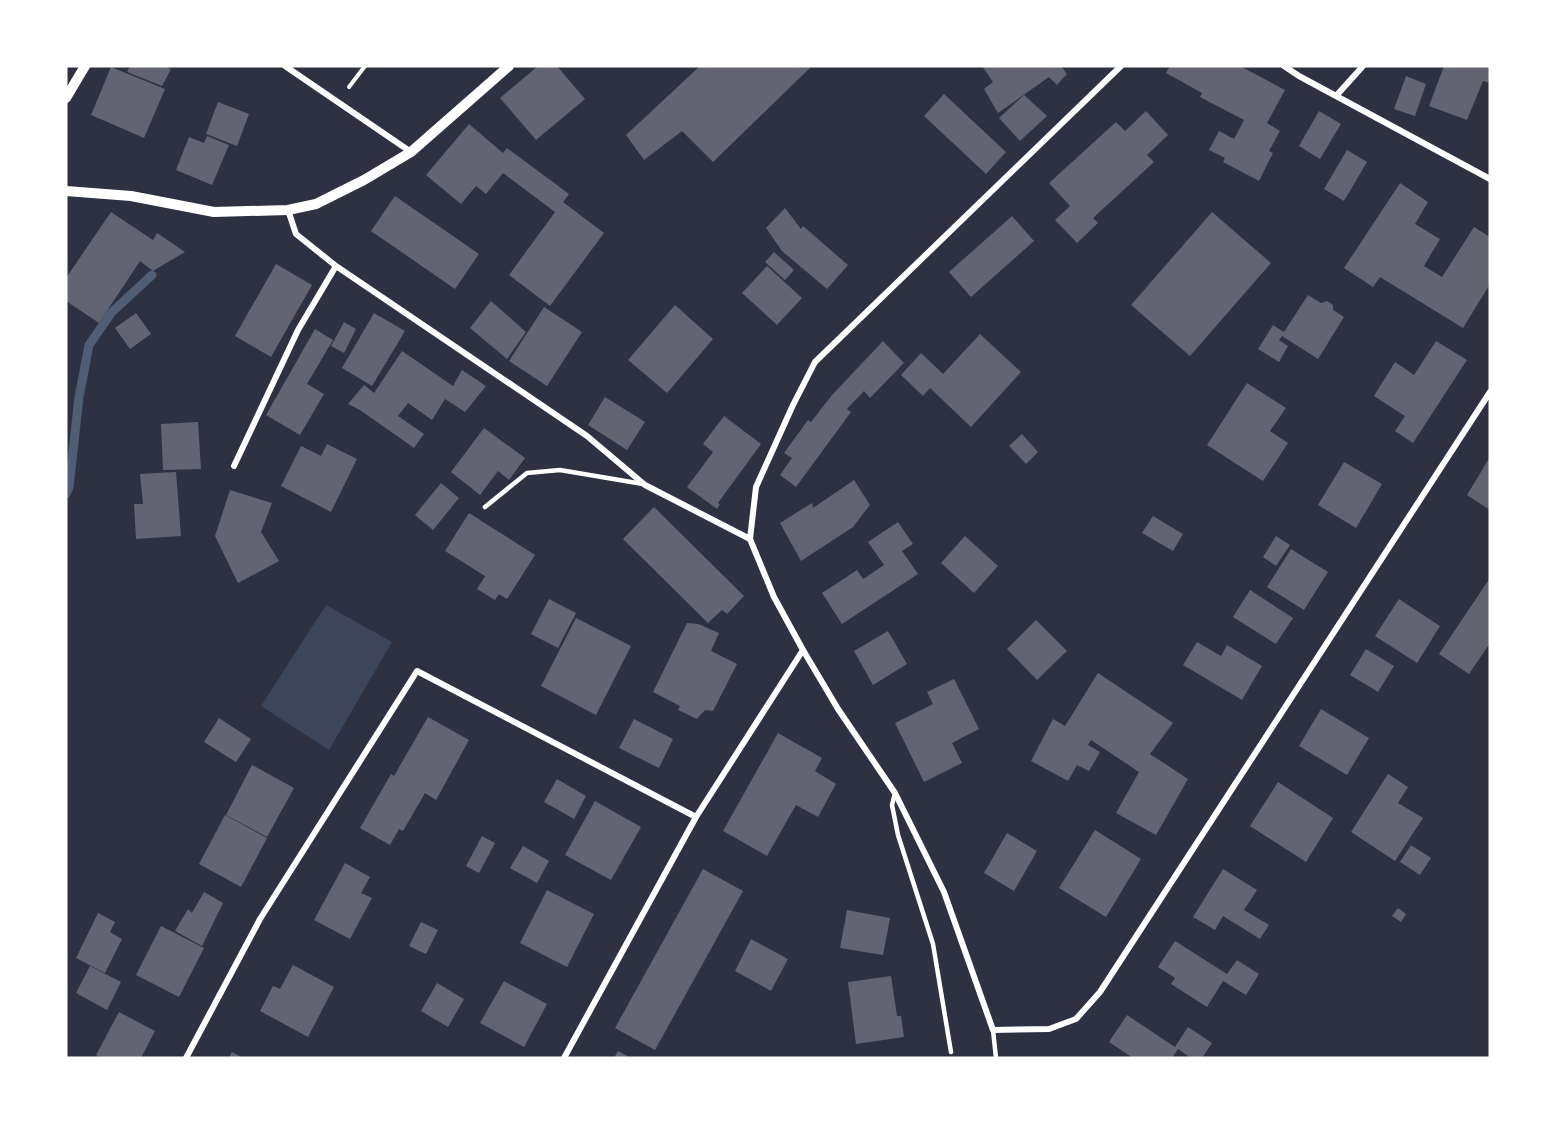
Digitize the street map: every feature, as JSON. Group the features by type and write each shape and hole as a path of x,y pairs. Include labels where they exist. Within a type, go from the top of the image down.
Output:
{"street":[{"path":"66,98 85,66"},
{"path":"285,66 411,152"},
{"path":"66,191 131,196 214,212 288,210 316,204 364,180 411,152 509,66"},
{"path":"1121,66 815,362 756,487 750,539 774,597 838,708 895,793 944,892 993,1030 1049,1029 1076,1018 1100,992 1490,393"},
{"path":"1284,66 1490,179"},
{"path":"1336,96 1363,66"},
{"path":"288,210 296,234 336,266 587,436 645,485 750,539"},
{"path":"234,466 298,330 336,266"},
{"path":"564,1058 696,817 803,650"},
{"path":"186,1058 260,919 417,670 696,817"}],"lane":[{"path":"484,507 527,473 560,470 645,485"},
{"path":"895,793 892,805 898,835 933,944 951,1052"},
{"path":"993,1030 996,1058"}],"path":[{"path":"338,102 364,66"}],"shaded area":[{"path":"326,605 392,642 329,750 261,706"}],"building":[{"path":"130,66 165,66 171,69 162,86 127,72"},
{"path":"538,66 557,66 585,99 536,140 500,98"},
{"path":"700,66 809,66 810,68 713,162 682,131 644,160 626,135"},
{"path":"982,66 1061,66 1067,74 1057,85 1049,77 998,113 984,89 993,82"},
{"path":"1170,66 1240,66 1285,90 1267,123 1280,131 1269,151 1273,153 1259,181 1223,162 1225,158 1209,150 1219,131 1234,139 1244,120 1200,97 1202,93 1166,73"},
{"path":"1444,66 1490,66 1490,83 1483,81 1467,120 1429,106"},
{"path":"111,67 165,89 144,138 91,115"},
{"path":"1406,76 1426,84 1415,116 1394,109"},
{"path":"944,94 1006,152 986,174 924,116"},
{"path":"1024,95 1047,116 1020,141 999,118"},
{"path":"218,102 249,114 237,146 206,134"},
{"path":"1146,111 1168,135 1147,155 1154,162 1093,218 1098,223 1077,243 1055,220 1070,206 1049,183 1116,122 1125,131"},
{"path":"1319,111 1341,124 1320,159 1299,146"},
{"path":"469,124 503,153 507,148 569,194 563,202 604,233 550,306 509,275 555,212 503,173 486,194 476,186 461,204 426,175"},
{"path":"207,136 229,145 212,185 176,170 189,137 204,143"},
{"path":"1347,150 1367,162 1344,201 1324,189"},
{"path":"1400,183 1428,202 1415,224 1440,239 1424,266 1442,277 1474,227 1490,237 1490,284 1463,328 1380,277 1373,287 1344,268"},
{"path":"395,196 479,254 455,289 371,231"},
{"path":"785,208 801,229 803,226 848,265 827,289 782,251 766,228"},
{"path":"111,212 153,240 157,233 185,252 153,271 140,261 99,323 66,301 66,278"},
{"path":"1212,212 1271,263 1190,356 1131,305"},
{"path":"1012,216 1034,241 971,297 949,272"},
{"path":"774,252 794,270 785,280 765,262"},
{"path":"276,264 312,285 271,357 235,336"},
{"path":"767,266 802,298 777,325 742,293"},
{"path":"1308,295 1321,303 1327,301 1333,305 1333,310 1344,317 1318,359 1282,336 1279,340 1288,346 1279,362 1258,349 1273,325 1284,332"},
{"path":"491,301 526,332 507,359 470,328"},
{"path":"675,305 713,339 667,393 628,360"},
{"path":"544,307 582,332 547,386 509,361"},
{"path":"136,313 151,334 130,349 115,328"},
{"path":"374,313 405,331 372,386 342,368"},
{"path":"344,322 356,329 344,353 331,346"},
{"path":"315,329 333,340 307,384 324,394 300,435 266,415"},
{"path":"980,334 1021,372 971,427 930,388 923,396 901,375 921,353 943,374"},
{"path":"883,341 904,363 870,398 864,391 847,409 851,412 796,487 780,475 792,458 784,453 808,420 811,422 832,395"},
{"path":"1436,341 1467,360 1413,443 1395,431 1405,416 1374,396 1395,362 1414,375"},
{"path":"402,351 453,386 462,370 486,386 465,412 445,399 432,420 408,403 398,416 424,434 414,448 348,404 364,385 374,393"},
{"path":"1247,383 1286,408 1270,431 1288,443 1263,481 1207,445"},
{"path":"605,397 645,422 627,450 588,425"},
{"path":"724,416 761,444 718,503 720,504 717,509 687,487 713,452 703,444"},
{"path":"198,422 201,469 163,470 161,424"},
{"path":"484,428 525,458 509,480 498,471 480,495 451,472"},
{"path":"1022,434 1038,452 1026,464 1009,446"},
{"path":"327,444 357,459 331,512 281,486 301,446 321,456"},
{"path":"1490,457 1490,510 1467,495"},
{"path":"1344,462 1382,484 1356,528 1318,505"},
{"path":"176,472 181,536 136,539 134,504 143,504 140,474"},
{"path":"854,480 870,505 853,527 801,561 780,523 812,503 813,508"},
{"path":"441,483 459,498 433,530 415,515"},
{"path":"230,490 272,503 261,532 279,561 238,583 215,536"},
{"path":"654,507 744,596 727,614 722,610 708,623 623,539"},
{"path":"469,513 535,555 507,599 499,594 495,600 477,589 485,576 445,551"},
{"path":"1153,516 1183,534 1173,551 1142,533"},
{"path":"898,522 913,544 902,551 918,574 842,624 822,593 857,570 863,579 884,565 868,542"},
{"path":"965,536 998,566 974,593 941,563"},
{"path":"1276,536 1290,545 1276,566 1263,557"},
{"path":"1291,549 1328,572 1304,610 1267,587"},
{"path":"1490,578 1490,643 1469,674 1439,654"},
{"path":"1250,590 1293,618 1276,644 1233,617"},
{"path":"549,599 576,613 558,648 531,634"},
{"path":"1399,599 1440,626 1417,663 1375,636"},
{"path":"576,618 631,646 596,715 541,686"},
{"path":"1036,620 1067,651 1037,680 1007,649"},
{"path":"687,623 698,624 719,633 711,651 737,664 713,711 705,710 697,719 678,710 680,706 653,692"},
{"path":"888,631 907,664 873,685 854,651"},
{"path":"1197,642 1221,656 1227,645 1262,666 1242,700 1183,665"},
{"path":"1366,649 1394,666 1378,692 1350,675"},
{"path":"1098,673 1173,723 1150,754 1188,779 1156,835 1116,813 1139,772 1091,740 1088,745 1100,752 1089,771 1077,765 1068,781 1031,761 1053,719 1065,726"},
{"path":"954,679 979,729 952,743 962,763 924,782 895,723 933,704 927,692"},
{"path":"1321,709 1369,738 1347,775 1299,746"},
{"path":"428,717 469,740 436,800 425,793 403,831 399,829 390,845 360,828 391,774 394,776"},
{"path":"219,718 251,739 236,762 204,742"},
{"path":"634,719 673,739 659,768 619,748"},
{"path":"778,733 822,758 815,771 836,784 818,817 796,805 767,856 723,831"},
{"path":"252,765 294,788 267,837 226,815"},
{"path":"1388,774 1408,787 1398,803 1423,818 1395,861 1351,832"},
{"path":"557,779 586,796 574,819 544,802"},
{"path":"1278,782 1333,818 1306,862 1250,826"},
{"path":"595,801 641,827 611,880 565,855"},
{"path":"225,815 267,838 241,887 199,864"},
{"path":"1095,830 1141,859 1106,917 1059,888"},
{"path":"1007,833 1037,851 1014,891 984,873"},
{"path":"482,836 495,843 479,873 466,866"},
{"path":"1411,845 1431,858 1420,875 1400,862"},
{"path":"523,846 549,861 537,883 510,868"},
{"path":"345,863 370,877 361,893 372,898 350,939 314,920"},
{"path":"703,869 743,891 655,1050 615,1028"},
{"path":"1223,869 1257,890 1244,910 1269,925 1260,939 1223,916 1215,930 1193,917"},
{"path":"547,890 594,914 567,967 520,943"},
{"path":"204,892 223,903 202,946 175,931 188,909 192,913"},
{"path":"1398,908 1406,914 1401,922 1392,916"},
{"path":"847,910 890,918 883,955 840,948"},
{"path":"98,913 115,922 110,932 122,939 105,973 76,958"},
{"path":"421,922 438,930 426,954 409,946"},
{"path":"161,926 204,948 179,997 136,975"},
{"path":"751,939 788,959 771,991 735,971"},
{"path":"1175,941 1227,974 1237,960 1259,974 1246,995 1223,981 1207,1007 1171,984 1175,978 1158,967"},
{"path":"293,965 334,987 308,1037 260,1011 273,986 280,989"},
{"path":"90,966 121,982 107,1010 76,993"},
{"path":"891,976 897,1016 901,1016 904,1037 856,1044 848,982"},
{"path":"504,981 547,1004 524,1047 480,1023"},
{"path":"437,983 464,999 448,1027 421,1011"},
{"path":"119,1012 155,1031 141,1058 102,1058 96,1055"},
{"path":"1127,1015 1175,1047 1188,1027 1212,1043 1202,1058 1191,1058 1178,1049 1172,1058 1133,1058 1109,1042"},
{"path":"618,1051 631,1058 614,1058"},
{"path":"232,1052 243,1058 229,1058"}],"waterway":[{"path":"66,494 69,487 79,397 89,345 112,312 152,275"}]}
